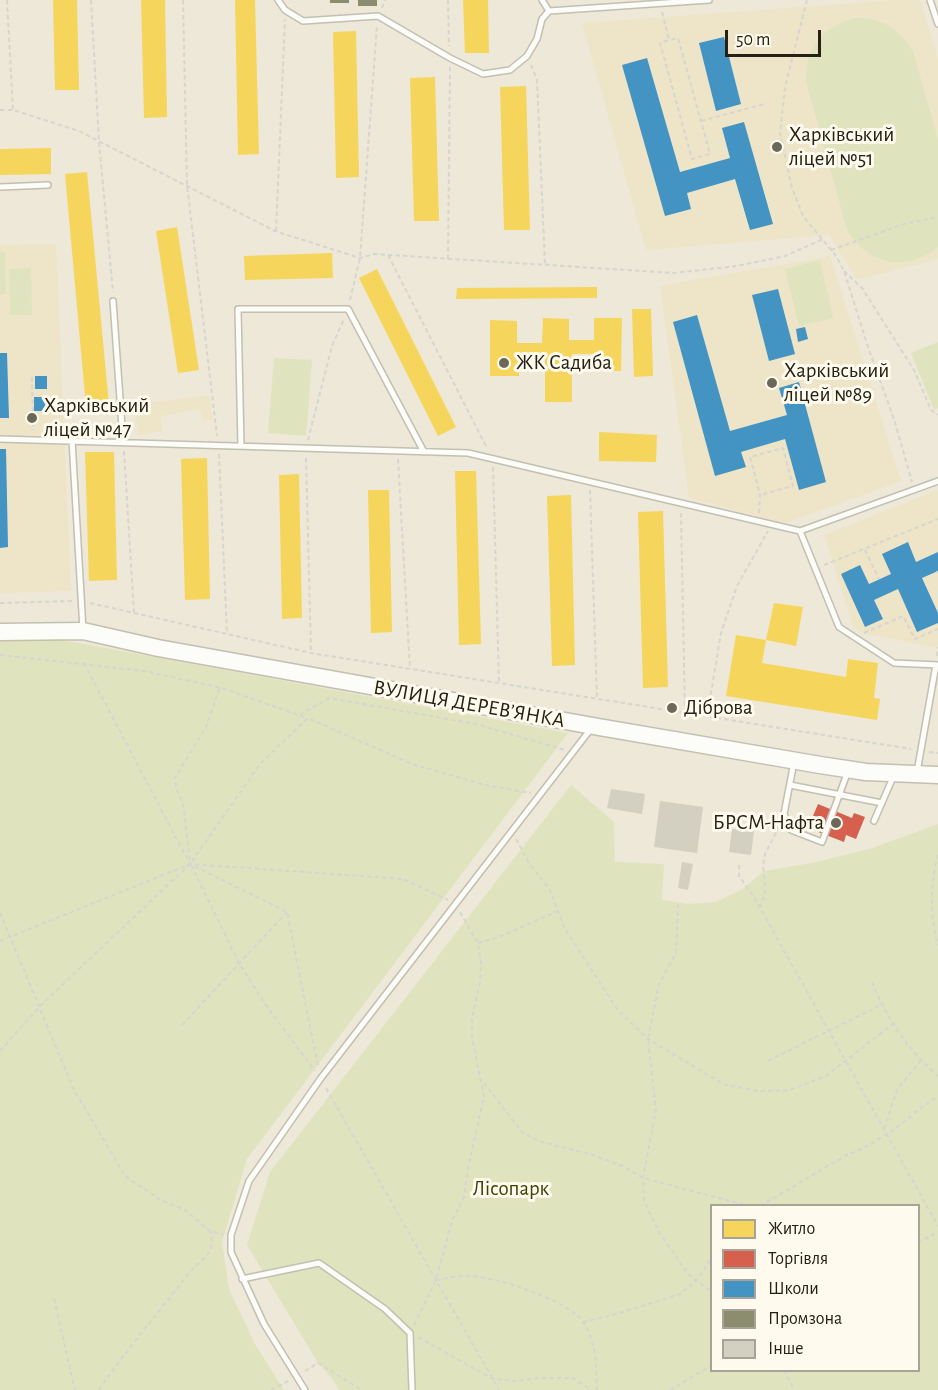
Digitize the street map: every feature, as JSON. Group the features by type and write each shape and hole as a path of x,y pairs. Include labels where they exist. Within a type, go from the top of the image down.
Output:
{"main road":[{"name":"ВУЛИЦЯ ДЕРЕВ’ЯНКА","path":"0,632 83,632 158,648 593,726 848,769 894,774 938,775"}],"lane":[{"path":"278,0 285,10 303,21 378,16 450,58 483,74 510,70 527,56 537,39 542,19 549,11 709,0"},
{"path":"542,0 549,11"},
{"path":"930,0 938,24"},
{"path":"0,187 48,185"},
{"path":"113,301 123,441"},
{"path":"241,446 238,309 348,309 424,452"},
{"path":"0,439 468,453 800,531 938,481"},
{"path":"72,440 83,632"},
{"path":"800,531 839,627 894,663 937,665 917,775"},
{"path":"305,1390 264,1324 231,1252 231,1235 249,1181 321,1078 593,726"},
{"path":"795,760 784,814 791,830 822,842 848,769"},
{"path":"874,821 894,774"},
{"path":"790,785 882,803"},
{"path":"242,1279 319,1263 386,1309 410,1333 412,1390"}],"path":[{"path":"7,0 13,110"},
{"path":"91,0 99,142 113,301"},
{"path":"183,0 187,185 218,445 227,634"},
{"path":"448,0 450,58 448,259"},
{"path":"807,0 785,87 780,134 792,188 803,216 831,250 844,271 894,419 914,489"},
{"path":"660,3 669,40"},
{"path":"276,231 285,10"},
{"path":"360,258 378,16"},
{"path":"678,38 710,154 692,159 660,43 669,40 678,38"},
{"path":"527,56 537,80 545,265"},
{"path":"701,121 764,104"},
{"path":"0,110 13,110 79,131 276,231 360,258 374,254 674,273 737,266 785,256 823,240"},
{"path":"831,250 904,224 938,217"},
{"path":"388,255 492,459 499,684"},
{"path":"844,271 862,288 914,370 931,410 938,415"},
{"path":"32,377 33,439"},
{"path":"123,441 134,613"},
{"path":"759,521 760,495 750,457 783,448 793,486 760,495"},
{"path":"398,451 410,669"},
{"path":"590,482 597,700"},
{"path":"681,503 685,714"},
{"path":"816,568 938,519"},
{"path":"707,717 721,633 737,586 771,525"},
{"path":"865,550 879,579"},
{"path":"0,603 82,601 311,653 685,714 887,744"},
{"path":"857,637 903,616 915,639 938,629"},
{"path":"0,655 144,671 220,687 308,718 412,764 485,785 539,795"},
{"path":"84,663 240,963 265,1004 321,1078 499,1390"},
{"path":"190,864 183,804 176,788 175,778 206,727 220,687"},
{"path":"300,715 329,698 476,724 574,752"},
{"path":"0,1051 40,1006 190,864 260,764 308,718"},
{"path":"760,909 766,889 763,866 765,854 784,814"},
{"path":"511,831 529,863 550,890 565,929 617,1009 648,1039 723,1084 758,1091 790,1090 826,1076 894,1023"},
{"path":"938,855 933,872 933,929 938,946"},
{"path":"190,864 287,912"},
{"path":"0,941 190,864 403,879 456,904 478,943 481,962 480,982 472,1019 472,1038 484,1096 464,1197 452,1221 436,1280 410,1333 493,1379 515,1381 573,1378 591,1390"},
{"path":"740,865 739,876 760,909 938,1226"},
{"path":"678,904 676,953 659,984 648,1039 656,1110 643,1178 644,1201 659,1232 689,1275 710,1291"},
{"path":"478,943 499,937 558,911"},
{"path":"182,1025 287,912"},
{"path":"287,912 321,1078"},
{"path":"0,913 74,1090 125,1176 159,1199 185,1210 211,1232 212,1247 204,1260 190,1271 178,1289 118,1361 99,1390"},
{"path":"872,982 881,1005 920,1061 938,1076"},
{"path":"768,1061 881,1005"},
{"path":"884,1129 897,1090 920,1061"},
{"path":"482,1081 522,1132 538,1141 593,1155 622,1166 643,1178 741,1204"},
{"path":"763,1204 886,1133 938,1096"},
{"path":"920,1243 938,1232"},
{"path":"583,1322 652,1304 680,1294 696,1281 708,1264 710,1257"},
{"path":"436,1280 465,1276 495,1280 563,1306 583,1322 596,1353 597,1390"},
{"path":"54,1299 75,1390"},
{"path":"318,1363 362,1390"},
{"path":"670,1390 710,1366"},
{"path":"785,1372 794,1390"}],"shaded area":[{"name":"Харківський ліцей №51","path":"920,0 938,59 938,259 857,280 829,235 646,250 582,23"},
{"name":"Харківський ліцей №47","path":"56,244 71,591 0,593 0,245"},
{"name":"Харківський ліцей №89","path":"830,256 901,481 785,523 689,498 660,286"},
{"path":"209,395 213,420 203,421 200,409 161,416 162,431 138,435 135,417 149,414 148,403"},
{"path":"938,490 938,648 863,633 853,626 824,535"}],"green space":[{"path":"856,18 874,20 889,26 908,43 913,51 938,139 938,247 913,260 901,262 877,258 856,242 847,230 806,82 808,59 818,40 834,26"},
{"path":"5,251 6,294 0,295 0,252"},
{"path":"820,260 833,318 799,326 785,269"},
{"path":"31,268 32,315 10,315 9,269"},
{"path":"938,342 938,408 934,410 911,353"},
{"path":"274,358 312,360 306,436 268,433"},
{"path":"0,640 62,640 568,733 247,1159 222,1242 229,1289 255,1344 284,1390 0,1390"},
{"name":"Лісопарк","path":"571,785 614,822 615,862 664,864 662,900 690,904 716,902 743,889 764,871 817,862 872,848 938,824 938,1390 339,1390 318,1363 247,1245 270,1172"}],"building: Житло":[{"path":"53,0 77,0 79,90 55,90"},
{"path":"141,0 165,0 167,117 144,118"},
{"path":"235,0 255,0 259,154 238,155"},
{"path":"463,0 488,0 489,53 465,53"},
{"path":"356,31 359,177 336,178 333,32"},
{"path":"435,77 439,221 414,221 410,78"},
{"path":"526,86 530,230 504,230 500,87"},
{"path":"51,148 51,174 0,175 0,149"},
{"path":"87,172 109,405 86,407 65,174"},
{"path":"177,227 199,370 178,373 156,231"},
{"path":"332,253 333,278 245,280 244,256"},
{"path":"377,269 456,427 438,436 359,278"},
{"path":"597,287 597,298 456,299 457,288"},
{"path":"632,309 651,309 653,376 634,377"},
{"name":"ЖК Садиба","path":"543,318 569,319 569,340 594,340 594,318 622,318 621,371 596,371 597,354 572,354 572,402 545,402 545,355 519,355 519,376 490,376 490,320 517,321 517,343 542,343"},
{"path":"599,432 657,435 656,462 599,461"},
{"path":"85,452 114,452 117,580 89,581"},
{"path":"207,458 210,599 185,600 181,459"},
{"path":"455,471 476,471 481,644 459,645"},
{"path":"299,474 302,618 282,619 279,475"},
{"path":"368,490 389,490 392,632 371,633"},
{"path":"571,495 575,665 552,666 547,496"},
{"path":"663,511 668,687 643,688 638,512"},
{"path":"774,603 803,607 796,646 766,640"},
{"path":"736,635 766,640 762,663 846,677 848,659 878,663 874,698 880,699 877,720 726,696"}],"building: Торгівля":[{"name":"БРСМ-Нафта","path":"818,804 852,818 854,813 865,817 856,839 846,835 844,842 808,828"}],"building: Школи":[{"path":"724,37 741,104 716,111 699,43"},
{"path":"647,58 680,172 730,158 722,128 744,122 773,224 750,230 735,179 687,193 691,209 665,216 622,65"},
{"path":"778,289 795,354 769,361 752,295"},
{"path":"697,315 730,431 787,415 779,388 799,382 826,482 799,490 785,439 741,452 746,467 715,476 673,322"},
{"path":"805,327 808,339 798,342 796,329"},
{"path":"0,353 7,353 9,418 0,418"},
{"path":"35,376 47,376 47,389 35,389"},
{"path":"34,397 46,397 46,411 34,411"},
{"path":"0,449 6,449 8,547 0,548"},
{"path":"908,542 916,562 938,552 938,571 922,578 938,613 938,623 917,632 898,589 874,600 883,619 865,627 841,574 860,565 869,584 891,574 882,554"}],"building: Промзона":[{"path":"330,0 349,0 349,3 330,3"},
{"path":"358,0 377,0 377,6 358,6"}],"building: Інше":[{"path":"611,789 645,794 642,814 607,808"},
{"path":"660,801 703,807 697,853 654,847"},
{"path":"732,829 754,831 751,855 729,852"},
{"path":"682,862 693,864 688,890 678,888"}],"place":[{"name":"Харківський ліцей №51","path":"777,147"},
{"name":"ЖК Садиба","path":"504,363"},
{"name":"Харківський ліцей №89","path":"772,383"},
{"name":"Харківський ліцей №47","path":"32,418"},
{"name":"Діброва","path":"672,708"},
{"name":"БРСМ-Нафта","path":"836,823"}]}
